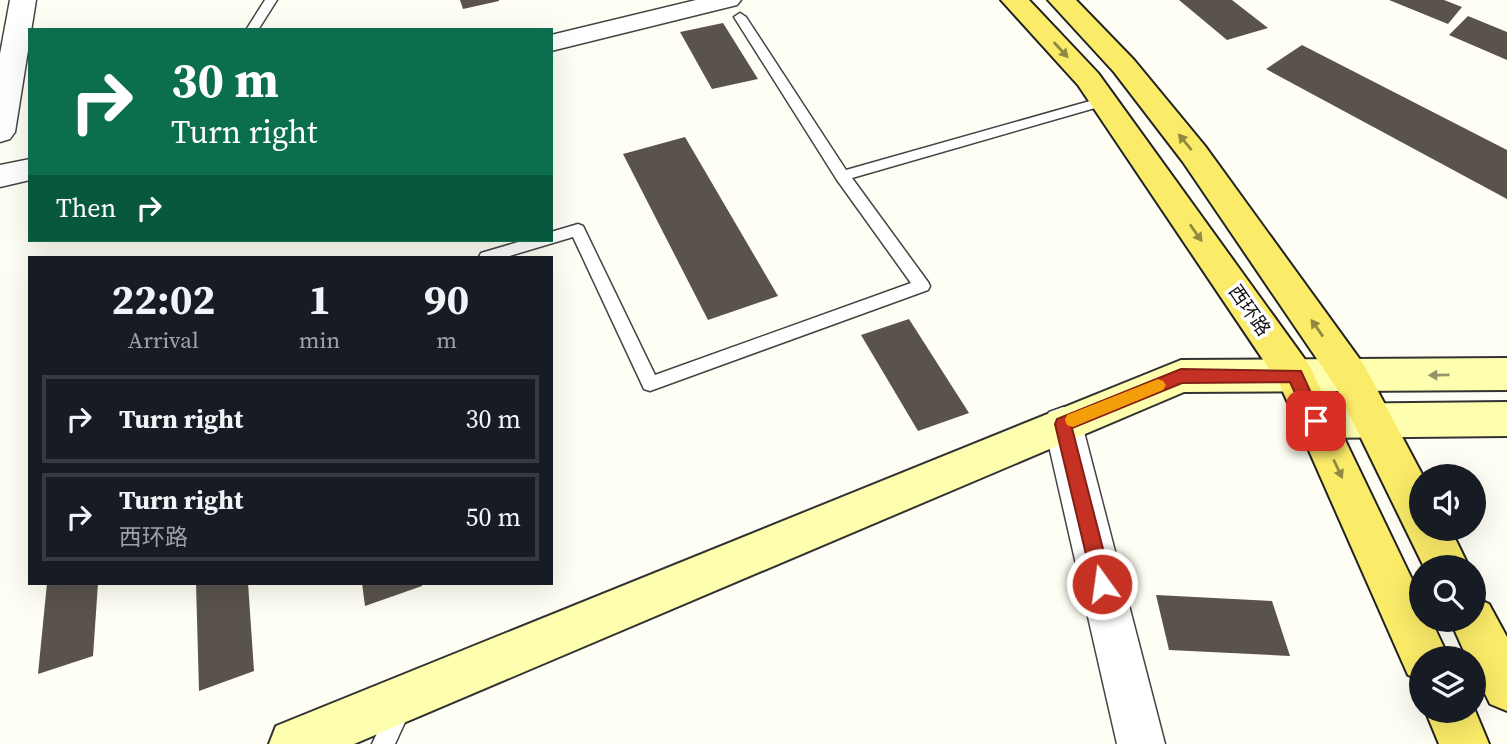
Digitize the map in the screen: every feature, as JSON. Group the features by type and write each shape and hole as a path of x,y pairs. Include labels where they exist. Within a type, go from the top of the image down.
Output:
{"main road":[{"name":"西环路","path":"1014,0 1088,79 1295,376 1419,646"},
{"path":"1060,0 1124,66 1194,154 1350,376 1409,492"},
{"path":"1479,632 1507,687"},
{"path":"1455,723 1464,744"}],"street":[{"path":"0,132 23,0"},
{"path":"553,43 734,8"},
{"path":"0,176 28,169"},
{"path":"294,744 1181,376 1507,374"},
{"path":"1316,421 1507,419"},
{"path":"1063,424 1141,744"}],"lane":[{"path":"253,28 271,0"},
{"path":"553,237 578,230 650,384 922,286 842,176 734,8"},
{"path":"842,176 1104,101"},
{"path":"490,256 537,242"},
{"path":"383,744 406,698"}],"building":[{"path":"460,0 499,0 499,1 463,9"},
{"path":"1179,0 1232,0 1268,28 1227,40"},
{"path":"1389,0 1444,0 1462,7 1448,24"},
{"path":"1468,16 1507,32 1507,60 1449,35"},
{"path":"723,23 758,79 712,89 680,32"},
{"path":"1302,45 1507,150 1507,199 1266,69"},
{"path":"685,137 778,296 708,320 623,154"},
{"path":"909,319 969,413 918,431 861,335"},
{"path":"47,585 98,585 93,656 38,674"},
{"path":"196,585 248,585 254,671 199,691"},
{"path":"362,585 422,585 422,586 365,606"},
{"path":"1156,595 1272,601 1290,656 1169,650"}],"slow traffic":[{"path":"1073,420 1158,385"}],"route":[{"path":"1102,584 1063,424 1181,376 1295,376 1316,421"}]}
